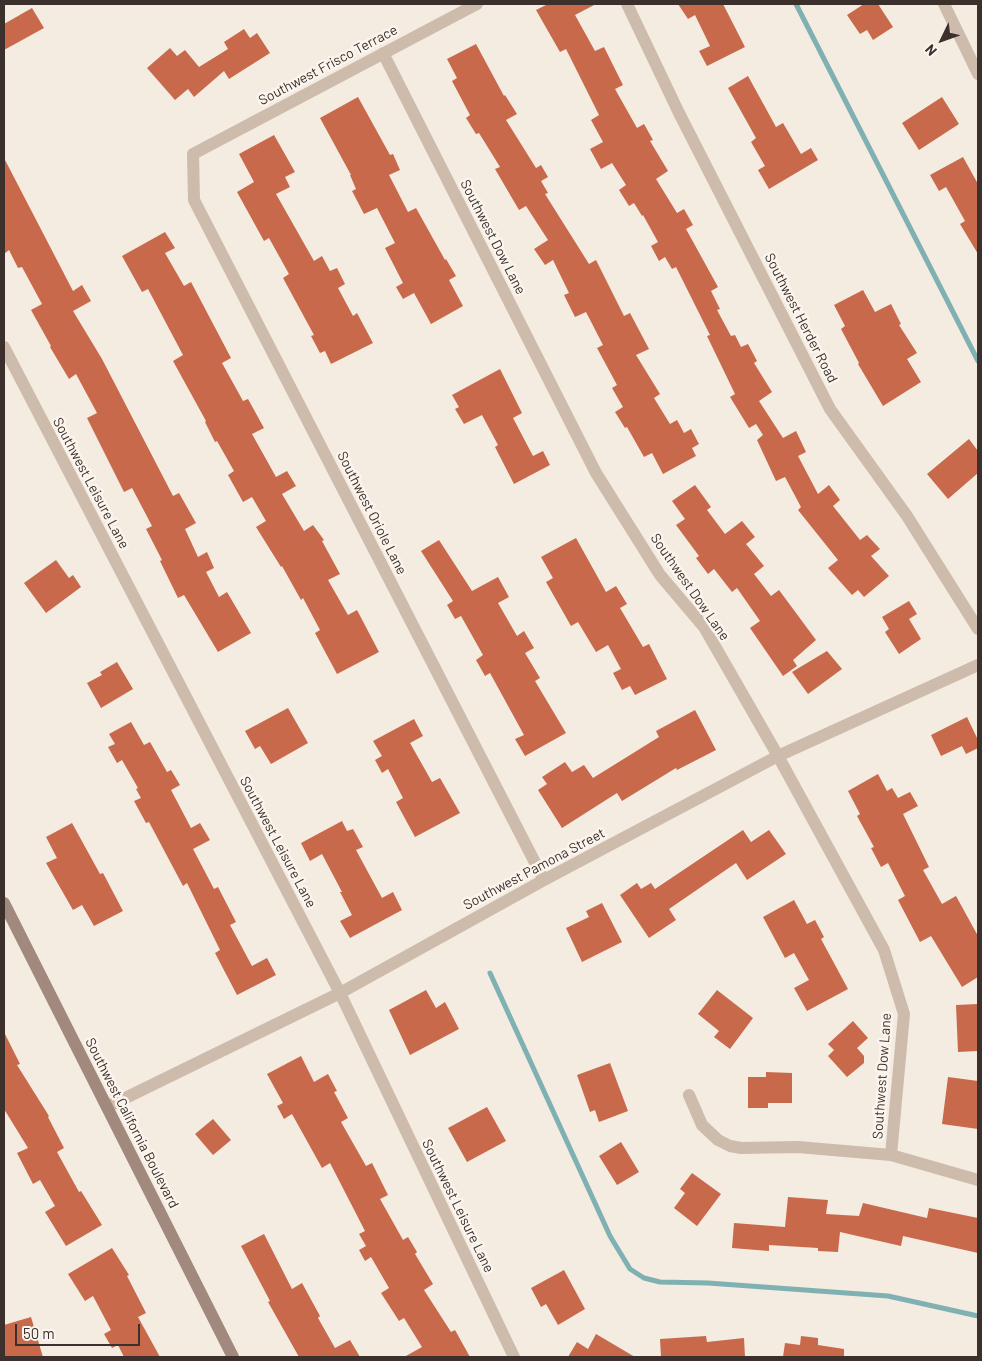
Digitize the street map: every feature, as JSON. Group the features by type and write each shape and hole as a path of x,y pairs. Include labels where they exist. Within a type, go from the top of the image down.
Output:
{"street":[{"name":"Southwest Frisco Terrace","path":"193,154 477,4"},
{"name":"Southwest Herder Road","path":"627,4 679,113 830,409 907,516 978,629"},
{"path":"944,4 978,74"},
{"name":"Southwest Dow Lane","path":"383,53 596,473 660,575 704,627 778,756 884,950 904,1014 891,1155"},
{"name":"Southwest Oriole Lane","path":"193,154 194,200 544,880"},
{"name":"Southwest Leisure Lane","path":"4,347 340,993 514,1357"},
{"name":"Southwest Pamona Street","path":"107,1107 340,993 544,880 778,756 978,665"},
{"name":"Southwest California Boulevard","path":"4,903 233,1357"},
{"path":"689,1095 702,1125 718,1140 730,1146 741,1148 798,1147 891,1155 978,1180"}],"building":[{"path":"548,4 596,4 575,15 595,51 604,47 623,85 615,89 637,128 644,124 653,140 650,141 668,171 656,179 677,213 684,209 693,225 686,229 718,287 711,291 720,309 717,310 731,336 735,335 741,347 748,344 757,361 754,363 772,392 759,401 783,438 796,431 806,452 798,456 818,494 829,485 840,500 833,506 860,540 867,535 880,549 871,556 889,576 864,597 858,590 852,595 828,568 838,560 798,510 801,507 785,477 776,481 757,440 763,435 756,424 749,428 730,397 735,394 707,336 710,335 676,267 672,269 665,257 659,261 651,246 658,242 643,215 634,203 629,206 619,190 626,185 612,163 601,169 590,149 603,142 591,120 599,115 566,49 560,52 536,10"},
{"path":"678,4 723,4 745,47 707,66 699,51 710,46 695,15 688,19"},
{"path":"864,4 878,4 893,27 873,40 867,30 860,34 847,15"},
{"path":"32,8 44,28 4,50 4,24"},
{"path":"244,29 250,38 257,33 270,53 229,79 224,71 194,97 188,89 175,100 147,68 170,48 177,56 185,50 199,67 228,49 224,42"},
{"path":"476,44 504,96 517,114 506,120 536,168 541,165 548,177 541,181 548,193 545,194 589,264 596,260 624,316 630,313 649,349 636,355 660,394 654,398 670,424 677,420 684,433 691,429 699,444 692,448 696,456 663,474 652,453 644,457 627,427 625,428 615,412 623,407 612,388 617,385 597,348 603,345 586,312 575,317 564,295 569,293 553,260 545,265 534,249 548,240 526,206 519,210 495,169 500,167 479,133 476,134 466,118 470,115 452,81 457,78 447,59"},
{"path":"748,76 776,127 783,123 801,154 811,148 818,160 769,189 758,170 765,166 751,142 756,138 728,88"},
{"path":"358,97 390,155 393,154 400,170 389,175 408,212 416,208 456,276 449,280 463,306 431,324 414,293 403,299 396,287 403,283 385,248 395,243 377,208 364,214 352,191 356,189 351,175 320,118"},
{"path":"942,97 959,124 919,150 902,123"},
{"path":"274,135 295,172 285,177 290,187 276,194 314,261 322,256 330,271 337,268 345,284 338,288 353,316 357,313 373,343 331,364 325,351 320,353 311,336 314,335 283,278 289,274 269,238 264,241 237,192 254,182 239,154"},
{"path":"963,157 978,184 978,254 960,224 965,221 946,187 939,191 930,175"},
{"path":"4,158 73,291 82,285 91,301 73,311 102,359 173,496 179,493 196,523 185,529 198,557 207,552 214,568 206,572 219,597 227,592 251,633 218,652 184,595 178,598 146,529 152,526 132,488 124,492 87,418 97,413 76,374 69,379 31,310 42,304 22,267 18,268 9,250 4,254"},
{"path":"165,232 175,248 165,253 184,286 191,282 231,358 222,363 243,401 248,399 264,428 252,434 276,477 287,471 296,486 282,494 304,531 313,525 324,540 322,541 340,574 328,580 348,615 357,610 379,652 337,674 315,633 320,630 303,598 301,600 282,566 256,527 266,521 252,497 243,502 228,475 234,471 217,441 215,442 206,421 173,361 183,355 148,289 142,292 122,256"},
{"path":"863,290 875,312 891,304 901,324 899,325 917,353 907,359 921,382 883,406 858,364 841,329 845,326 834,305"},
{"path":"500,369 522,413 513,418 533,456 543,451 550,465 514,484 495,447 498,445 482,415 464,424 455,409 459,407 452,395"},
{"path":"969,439 978,451 978,473 948,499 927,474"},
{"path":"695,485 711,507 707,510 725,534 742,521 755,537 746,544 764,566 754,574 771,596 779,590 816,640 793,660 797,666 783,676 750,628 760,621 737,588 732,592 714,569 708,574 696,558 699,556 676,525 685,519 672,501"},
{"path":"576,538 606,592 616,586 627,604 620,608 643,647 649,644 667,679 635,695 630,686 622,690 613,673 621,669 608,645 596,652 578,622 571,626 546,582 553,578 541,557"},
{"path":"439,540 472,591 498,577 509,597 498,603 517,636 524,631 534,648 525,653 540,678 535,681 566,733 525,756 515,739 524,735 490,673 485,676 476,660 483,655 461,616 455,619 447,605 453,601 421,551"},
{"path":"56,560 69,578 73,575 81,587 46,613 24,583"},
{"path":"909,601 917,614 909,619 921,639 899,654 885,632 889,629 882,617"},
{"path":"827,651 842,669 808,694 792,672"},
{"path":"117,662 133,689 101,708 87,683 102,675 100,672"},
{"path":"288,708 308,743 271,764 260,746 255,749 245,731"},
{"path":"695,710 716,750 677,770 676,768 622,801 617,793 562,828 538,790 547,784 542,777 565,762 572,772 584,765 593,778 659,737 656,731"},
{"path":"967,717 978,740 978,748 966,754 962,746 941,756 931,735"},
{"path":"414,719 423,736 410,743 432,782 440,778 460,813 415,837 396,802 403,798 388,769 382,773 375,760 382,756 373,741"},
{"path":"131,722 144,745 150,742 167,772 171,770 180,785 171,790 191,828 200,823 210,840 193,849 214,889 218,887 236,922 230,925 252,966 267,958 276,975 237,995 215,953 220,950 187,883 183,886 149,822 146,823 134,801 141,798 136,789 138,788 122,760 117,763 108,747 115,744 109,734"},
{"path":"878,774 887,791 892,788 898,798 910,792 918,806 903,814 929,867 923,870 942,904 956,896 978,936 978,977 962,987 931,936 920,942 898,900 905,896 888,863 881,867 871,848 874,847 857,816 860,814 848,791"},
{"path":"342,821 347,831 353,829 363,847 356,850 382,898 393,892 402,910 350,938 340,921 352,915 340,892 342,892 322,854 310,861 301,843"},
{"path":"72,823 100,874 103,873 123,911 94,926 82,905 73,910 46,863 57,858 46,837"},
{"path":"743,830 751,842 769,830 786,854 747,880 736,863 669,909 676,920 649,938 620,895 637,883 641,889 651,883 655,889"},
{"path":"794,900 807,924 815,920 824,937 821,939 848,989 807,1011 794,988 809,980 794,953 785,958 763,917"},
{"path":"602,903 622,942 582,962 566,928 589,917 586,911"},
{"path":"426,990 436,1008 445,1002 459,1029 410,1055 389,1010"},
{"path":"717,990 753,1018 730,1049 714,1037 719,1031 698,1014"},
{"path":"978,1004 978,1051 958,1052 956,1005"},
{"path":"853,1021 868,1038 857,1048 864,1056 864,1063 847,1077 828,1056 834,1050 828,1044"},
{"path":"4,1032 20,1064 17,1065 49,1116 64,1148 57,1152 79,1192 81,1191 102,1225 66,1246 45,1212 55,1206 40,1180 33,1184 17,1153 28,1148 4,1109"},
{"path":"301,1056 314,1082 328,1074 337,1091 334,1092 348,1118 341,1122 366,1166 372,1163 388,1195 380,1199 403,1240 408,1237 417,1252 415,1254 433,1284 424,1290 451,1332 455,1330 470,1357 404,1357 422,1347 404,1318 399,1321 381,1293 389,1288 371,1257 365,1261 359,1250 366,1246 359,1234 365,1231 330,1163 322,1168 292,1114 284,1119 277,1106 283,1103 267,1074"},
{"path":"610,1063 628,1111 599,1122 595,1110 590,1112 577,1075"},
{"path":"766,1072 792,1073 792,1103 768,1103 768,1108 748,1108 748,1077 766,1077"},
{"path":"948,1077 978,1081 978,1129 942,1124"},
{"path":"487,1107 506,1141 467,1162 448,1128"},
{"path":"213,1119 231,1140 213,1155 195,1134"},
{"path":"621,1142 639,1172 617,1185 599,1156"},
{"path":"692,1173 721,1194 697,1226 674,1208 685,1193 680,1189"},
{"path":"788,1197 828,1200 826,1214 859,1216 863,1203 927,1218 929,1208 978,1218 978,1253 903,1236 901,1246 840,1232 838,1252 818,1251 818,1248 769,1245 769,1251 732,1248 734,1223 785,1227"},
{"path":"264,1234 292,1289 302,1283 320,1316 318,1318 335,1348 350,1340 360,1357 299,1357 268,1302 270,1301 241,1246"},
{"path":"112,1248 129,1275 127,1276 146,1313 138,1317 160,1357 124,1357 118,1345 112,1348 104,1334 111,1330 93,1296 85,1301 68,1274"},
{"path":"564,1270 585,1309 558,1325 546,1304 541,1307 531,1288"},
{"path":"31,1317 43,1357 4,1357 4,1325"},
{"path":"596,1334 635,1357 568,1357 577,1342 588,1349"},
{"path":"706,1336 707,1342 744,1338 745,1357 661,1357 660,1339"},
{"path":"801,1336 818,1338 818,1345 844,1349 844,1357 783,1357 785,1343 800,1345"}],"waterway":[{"path":"796,4 978,361"},
{"path":"490,973 610,1236 630,1269 644,1278 660,1282 708,1283 888,1296 978,1316"}]}
